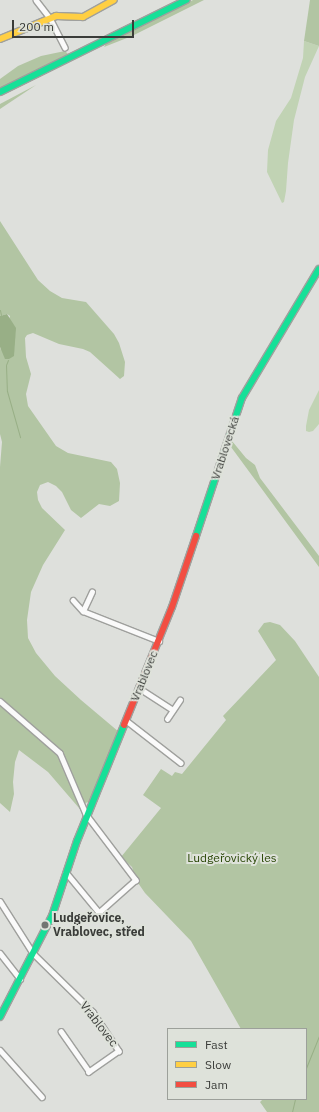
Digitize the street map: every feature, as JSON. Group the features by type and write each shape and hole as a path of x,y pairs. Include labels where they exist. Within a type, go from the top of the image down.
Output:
{"street":[{"path":"36,0 50,18 65,47"},
{"path":"0,38 56,16 83,17 114,0"},
{"path":"0,92 186,0"},
{"name":"Vrablovecká","path":"159,641 192,549 242,398 319,269"},
{"path":"73,600 83,611 92,592"},
{"name":"Vrablovec","path":"0,1017 52,916 66,873 88,816 159,641 83,611"},
{"path":"140,688 173,710"},
{"path":"167,719 180,700"},
{"path":"0,701 60,753 88,816 136,880 99,913 66,873"},
{"path":"127,720 181,763"},
{"name":"Vrablovec","path":"0,901 33,953 92,1012 119,1051 89,1072 61,1032"},
{"path":"0,953 20,979"},
{"path":"0,1050 42,1098"}],"shaded area":[{"path":"304,41 319,46 305,77 294,120 286,191 284,202 282,203 267,172 268,150 276,121 291,98 303,58"},
{"path":"7,314 16,328 14,356 9,359 5,359 0,347 0,316"},
{"path":"319,390 319,424 313,431 309,432 306,431 306,426 309,410"}],"green space":[{"path":"193,0 204,0 132,36 104,47 107,42"},
{"path":"310,0 319,0 319,46 304,41"},
{"path":"65,51 68,54 0,88 0,79 18,66 41,56"},
{"path":"36,85 0,109 0,104"},
{"path":"0,221 38,280 50,291 62,298 86,302 114,334 119,343 125,362 124,376 120,379 90,352 59,344 33,333 27,335 25,338 26,357 31,374 26,394 28,406 56,446 68,453 111,462 117,469 120,483 119,501 110,506 99,504 81,518 71,510 62,492 56,486 48,482 40,485 37,492 38,500 42,508 65,530 43,565 31,592 27,620 28,638 36,653 55,676 119,732 90,802 80,804 85,815 48,772 19,750 15,762 13,782 14,794 10,812 0,803 0,467 2,442 0,434 0,347 1,350 10,316 7,314 0,316"},
{"path":"232,441 246,458 255,465 260,478 319,556 319,567 231,447"},
{"name":"Ludgeřovický les","path":"270,622 280,625 295,641 319,677 319,1112 267,1112 260,1102 262,1100 307,1100 307,1028 240,1028 191,941 145,893 136,880 132,867 121,857 161,808 143,795 161,769 172,776 175,772 182,774 226,720 223,716 276,660 258,631 264,623"}],"waterway":[{"path":"0,310 1,315"},
{"path":"8,360 6,365 7,391 20,437"},
{"path":"307,1066 319,1036"},
{"path":"292,1112 295,1100"}],"traffic: fast":[{"path":"0,92 186,0"},
{"path":"196,536 242,398 319,269"},
{"path":"0,1017 52,916 77,841 124,725"}],"traffic: slow":[{"path":"0,39 56,16 83,17 114,0"}],"traffic: jam":[{"path":"124,725 172,607 196,536"}],"place":[{"name":"Ludgeřovice, Vrablovec, střed","path":"45,925"}]}
